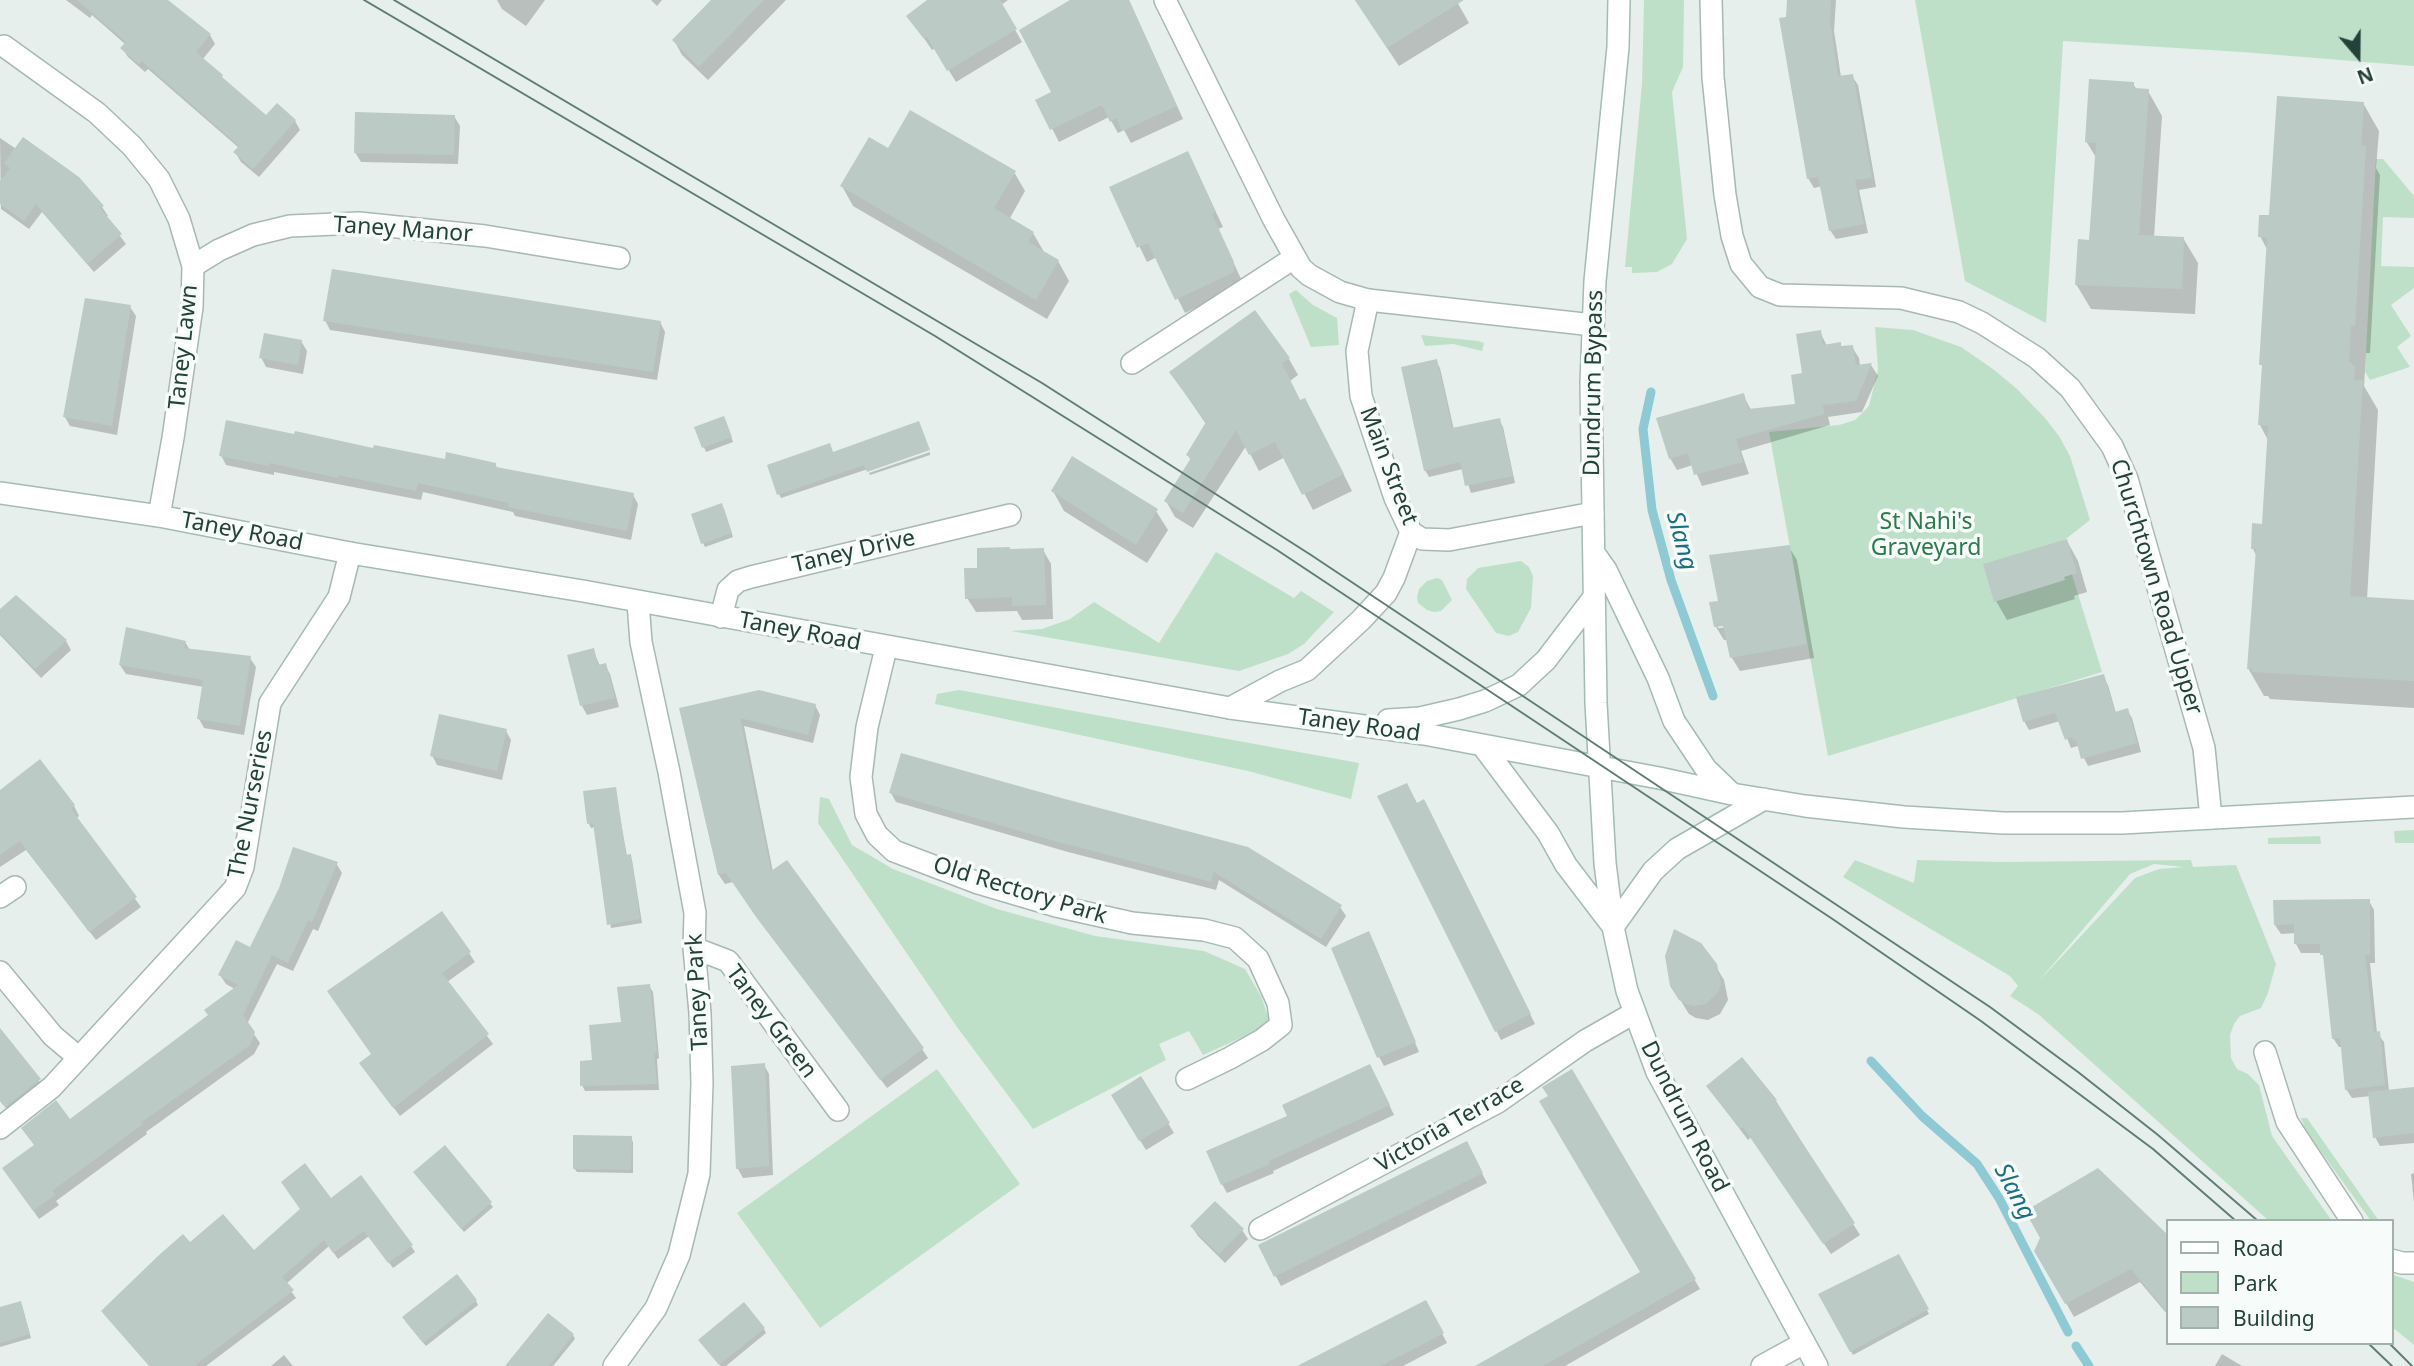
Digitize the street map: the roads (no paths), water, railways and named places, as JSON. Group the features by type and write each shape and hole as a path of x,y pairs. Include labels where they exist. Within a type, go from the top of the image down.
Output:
{"street":[{"path":"1165,0 1301,268 1340,292 1368,300 1593,325"},
{"name":"Dundrum Bypass","path":"1600,766 1596,703 1591,383 1595,281 1618,47 1619,0"},
{"name":"Churchtown Road Upper","path":"1711,0 1713,77 1726,195 1737,256 1741,264 1760,287 1780,295 1901,298 1959,312 2038,358 2070,387 2112,446 2127,479 2204,748 2211,818"},
{"name":"Taney Lawn","path":"4,46 97,113 132,146 159,179 179,219 193,266 192,307 159,516"},
{"name":"Taney Manor","path":"193,266 219,250 253,235 290,226 359,223 485,236 619,258"},
{"path":"1132,363 1294,258"},
{"name":"Main Street","path":"1368,300 1357,351 1361,396 1395,498 1411,531 1422,539 1449,540 1593,513"},
{"name":"Taney Road","path":"0,494 159,516 350,553 537,583 1230,708 1424,734 1600,766"},
{"name":"Taney Drive","path":"721,617 728,590 751,577 1010,515"},
{"path":"1230,708 1307,670 1361,620 1390,585 1411,531"},
{"path":"1593,551 1605,569 1658,678 1674,721 1706,769 1732,794"},
{"name":"The Nurseries","path":"0,1128 52,1087 235,888 243,867 270,704 339,597 350,553"},
{"path":"1343,724 1420,718 1485,701 1506,692 1519,685 1546,660 1594,597"},
{"name":"Taney Park","path":"614,1366 656,1308 679,1255 699,1174 702,1083 700,1013 694,948 695,913 641,642 638,603"},
{"name":"Old Rectory Park","path":"886,648 867,727 861,777 866,814 877,835 894,851 978,883 1056,906 1132,923 1204,930 1235,938 1258,959 1278,1003 1281,1025 1262,1040 1187,1079"},
{"path":"1482,745 1548,833 1566,865 1613,927 1653,871 1677,849 1764,799"},
{"path":"1600,766 1764,799 1904,817 1991,822 2122,823 2414,807"},
{"name":"Dundrum Road","path":"1600,766 1605,863 1613,927 1621,969 1634,1013 1657,1072 1817,1366"},
{"name":"Taney Green","path":"694,948 728,961 838,1110"},
{"path":"0,972 52,1036 78,1057"},
{"name":"Victoria Terrace","path":"1260,1230 1498,1102 1585,1041 1634,1013"},
{"path":"2265,1052 2287,1122 2352,1219"},
{"path":"2393,1260 2414,1264"},
{"path":"1762,1366 1804,1343"}],"waterway":[{"name":"Slang","path":"1651,392 1643,429 1652,510 1671,580 1713,696"},
{"name":"Slang","path":"1871,1061 1922,1116 1977,1164 1999,1198 2068,1332"},
{"name":"Slang","path":"2076,1346 2089,1366"}],"tram line":[{"path":"364,0 935,336 1277,550 1834,920 1981,1021 2153,1149 2234,1219"},
{"path":"394,0 1042,383 1311,555 1990,1007 2158,1135 2256,1219"},
{"path":"2370,1345 2392,1366"},
{"path":"2391,1345 2412,1366"}],"park label":[{"name":"St Nahi's Graveyard","path":"1926,535"}]}
